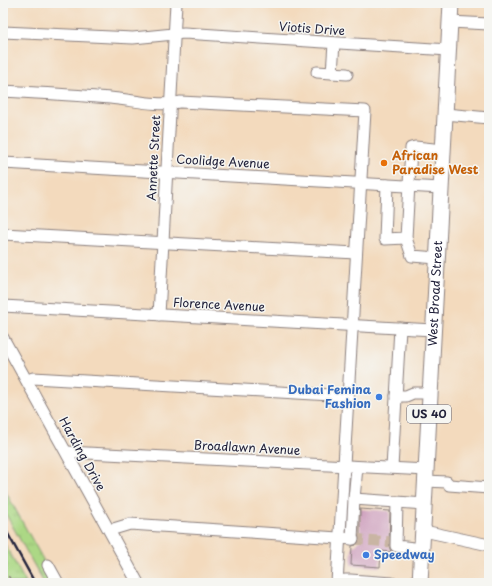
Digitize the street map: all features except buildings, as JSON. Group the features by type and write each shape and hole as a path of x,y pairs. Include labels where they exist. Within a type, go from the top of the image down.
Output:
{"main road":[{"name":"West Broad Street","path":"420,583 452,3"}],"street":[{"name":"Annette Street","path":"159,315 176,3"},
{"path":"450,22 489,24"},
{"name":"Viotis Drive","path":"3,32 133,38 184,33 449,50"},
{"path":"332,73 334,43"},
{"path":"318,72 347,74"},
{"path":"3,91 91,96 170,104 180,102 365,111 351,325 337,583"},
{"path":"445,114 489,118"},
{"path":"437,258 412,256 406,238 408,186 412,148 443,150"},
{"name":"Coolidge Avenue","path":"3,163 441,188"},
{"path":"387,185 385,239 406,238"},
{"path":"3,234 356,253"},
{"name":"Florence Avenue","path":"3,306 433,330"},
{"path":"392,468 401,396 400,328"},
{"name":"Harding Drive","path":"3,338 138,583"},
{"path":"27,381 33,378 348,396"},
{"path":"401,396 412,393 430,397"},
{"name":"Broadlawn Avenue","path":"67,452 392,468 447,482"},
{"path":"110,530 130,524 352,539 357,467"},
{"path":"489,480 450,478 447,482 449,485 489,488"},
{"path":"354,499 425,504"},
{"path":"397,502 393,542 396,546 400,547 423,549"},
{"path":"424,531 489,545"},
{"path":"48,564 58,583"},
{"path":"343,583 345,580 356,580 392,583"}],"path":[{"path":"3,573 9,577 13,583"}],"green space":[{"path":"3,487 56,583 44,583 3,509"},
{"path":"3,541 26,583 3,583"}],"tunnel":[{"path":"353,539 391,542"}],"railway":[{"path":"3,525 35,583"}],"place":[{"name":"African Paradise West","path":"384,163"},
{"name":"Dubai Femina Fashion","path":"379,397"},
{"name":"Speedway","path":"366,555"}]}
